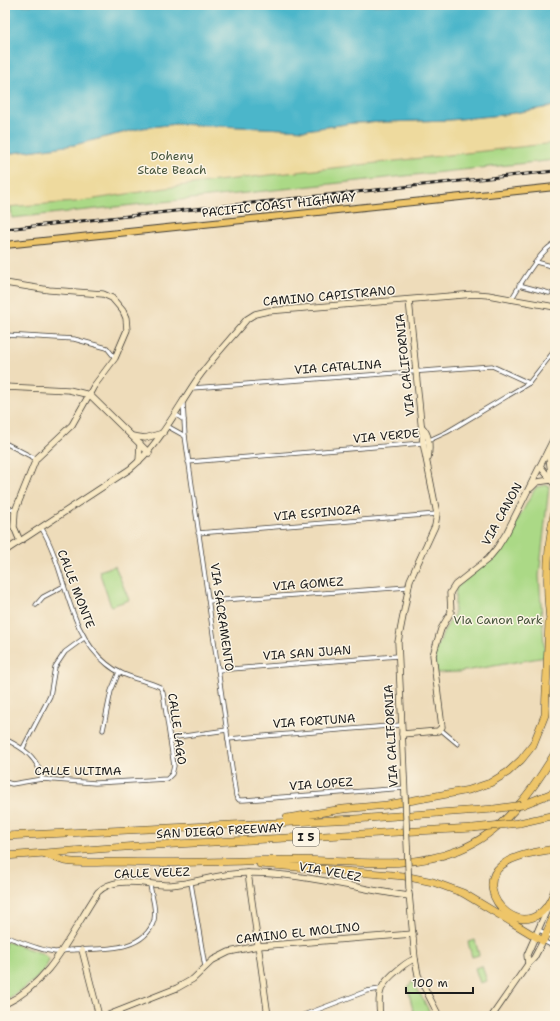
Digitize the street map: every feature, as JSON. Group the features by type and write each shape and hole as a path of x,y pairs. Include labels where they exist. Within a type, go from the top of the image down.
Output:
{"highway":[{"path":"249,824 431,798 485,785 501,777 518,763 530,749 538,734 545,715 549,622 548,561 550,529 555,510"},
{"path":"549,622 555,650"},
{"path":"45,854 65,861 172,864 318,859 396,863 419,862 439,857 479,840 501,823 528,793 555,754"},
{"path":"522,805 555,792"},
{"name":"SAN DIEGO FREEWAY","path":"5,836 355,819 494,809 535,803 555,798"},
{"name":"SAN DIEGO FREEWAY","path":"5,856 138,846 473,828 519,823 555,816"},
{"path":"554,849 519,857 503,864 494,876 493,889 495,899 500,906 512,916 520,919 528,919 539,915 552,897 555,889"},
{"path":"240,861 256,864 404,876 433,882 463,893 541,936 553,921 555,912"}],"main road":[{"name":"PACIFIC COAST HIGHWAY","path":"5,246 555,187"}],"street":[{"path":"511,300 519,285 536,262 548,247 555,244"},
{"path":"536,262 555,268"},
{"path":"5,283 64,291 94,292 103,294 112,298 123,311 126,318 127,330 115,358 72,425 36,460 15,511 14,527 20,541"},
{"path":"519,285 549,293"},
{"name":"CAMINO CAPISTRANO","path":"5,551 138,462 149,453 192,388 246,319 255,314 268,311 475,294 555,307"},
{"name":"VIA CALIFORNIA","path":"409,300 422,427 427,432 426,442 437,514 435,526 408,587 398,642 398,656 412,934 415,959 420,980 439,1016"},
{"path":"5,335 74,339 107,348 115,358"},
{"name":"VIA VERDE","path":"188,462 426,442 529,383 555,350"},
{"name":"VIA CATALINA","path":"192,388 492,366 529,383"},
{"path":"5,386 69,390 90,395 149,453"},
{"name":"VIA SACRAMENTO","path":"183,401 188,462 236,796 239,800"},
{"path":"175,414 184,420"},
{"path":"167,426 185,436"},
{"path":"132,436 145,438 163,432"},
{"name":"VIA CANON","path":"440,729 442,722 433,655 441,629 451,612 450,593 455,585 488,559 497,548 528,491 555,436"},
{"path":"5,443 36,460"},
{"path":"138,462 140,444"},
{"path":"548,449 553,482"},
{"path":"540,466 553,482"},
{"path":"528,491 537,482 553,482"},
{"path":"5,506 15,511"},
{"name":"VIA ESPINOZA","path":"198,533 437,514"},
{"name":"CALLE MONTE","path":"41,527 84,638 107,664 136,680 160,687"},
{"path":"36,605 43,597 64,586"},
{"name":"VIA GOMEZ","path":"209,601 408,587"},
{"path":"23,748 50,696 55,667 65,652 84,638"},
{"name":"VIA SAN JUAN","path":"218,670 398,656"},
{"path":"103,730 111,690 120,672"},
{"name":"CALLE LAGO","path":"160,687 163,693 174,766 172,774"},
{"name":"VIA FORTUNA","path":"228,739 401,726"},
{"path":"402,734 438,731 440,729 458,744"},
{"path":"170,738 227,730"},
{"path":"5,739 23,748 38,765 42,778"},
{"name":"CALLE ULTIMA","path":"5,782 12,784 42,778 95,783 166,779 172,774"},
{"name":"VIA LOPEZ","path":"239,800 405,788"},
{"path":"248,873 268,1016"},
{"name":"CALLE VELEZ","path":"61,952 91,903 104,887 115,882 150,884 191,883 248,873"},
{"name":"VIA VELEZ","path":"248,873 304,877 386,894 409,896"},
{"path":"191,883 204,967"},
{"path":"5,936 38,948 61,952 128,945 146,935 154,920 155,912 150,884"},
{"path":"492,1016 528,964 534,958 552,897"},
{"name":"CAMINO EL MOLINO","path":"106,1016 177,988 193,979 213,960 229,952 258,946 412,934"},
{"path":"541,936 555,938"},
{"path":"541,936 555,947"},
{"path":"82,950 99,1016"},
{"path":"5,1004 25,992 38,981 49,970 61,952"},
{"path":"380,1016 378,1002 380,989 392,975 409,961 415,959"},
{"path":"302,1016 367,991 380,989"},
{"path":"550,1016 555,1012"}],"green space":[{"name":"Doheny State Beach","path":"555,106 555,160 12,218 5,154 450,120"},
{"name":"Via Canon Park","path":"549,486 539,576 545,657 459,672 436,673 434,655 445,629 454,615 456,588 495,554 506,541 536,487"},
{"path":"115,566 129,600 111,606 99,571"},
{"path":"475,940 479,955 472,957 468,942"},
{"path":"5,941 44,954 49,959 47,966 37,978 5,1001"},
{"path":"482,966 487,981 480,983 475,968"},
{"path":"413,981 432,1016 414,1016 408,987"}],"sand":[{"name":"Doheny State Beach","path":"555,106 555,143 199,183 75,202 5,207 5,154 74,145 142,128 176,124 306,130 353,123 450,120 502,115"}],"water":[{"path":"5,5 555,5 555,106 502,115 450,120 353,123 306,130 176,124 142,128 74,145 5,154"}],"railway":[{"path":"5,229 555,171"}]}
